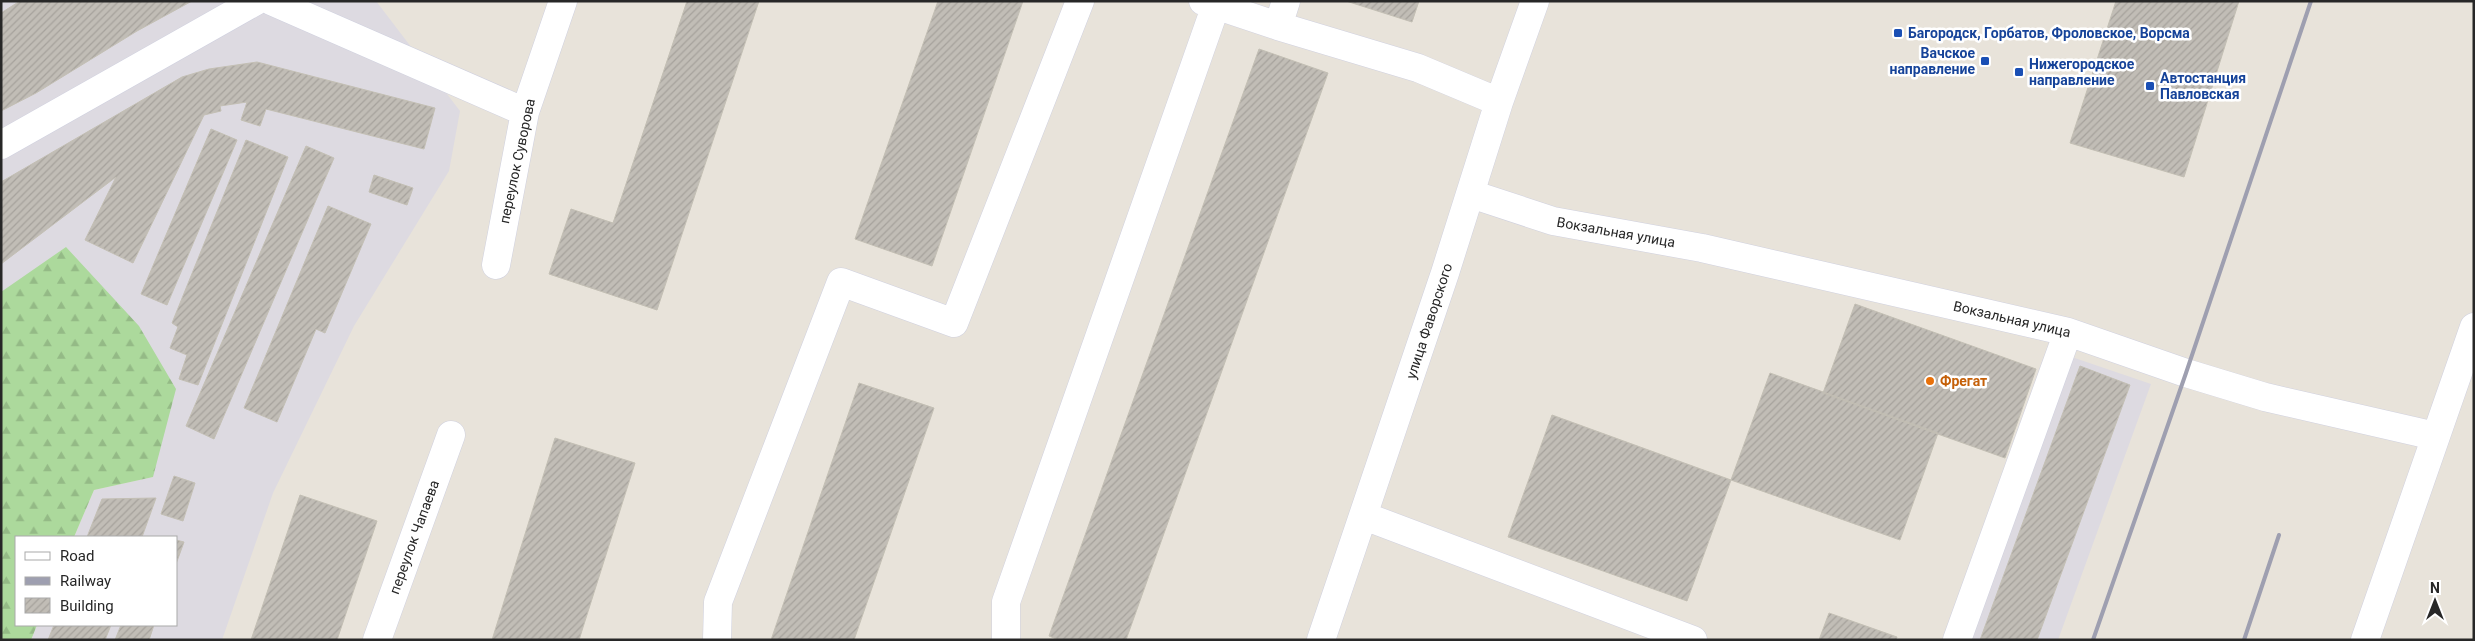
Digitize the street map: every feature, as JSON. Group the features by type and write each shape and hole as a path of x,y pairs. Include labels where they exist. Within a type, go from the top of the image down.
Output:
{"street":[{"path":"1,145 256,1"},
{"path":"272,1 525,112"},
{"name":"переулок Суворова","path":"496,265 525,112 563,1"},
{"path":"717,640 718,602 841,282 954,323 1080,1"},
{"name":"улица Фаворского","path":"1321,640 1471,194 1499,102 1535,1"},
{"path":"1006,640 1006,602 1209,3 1282,14 1499,102"},
{"name":"Вокзальная улица","path":"1471,194 1553,221 1702,248 2068,332 2186,373 2265,397 2435,436"},
{"path":"2365,640 2474,327"},
{"path":"1957,640 2068,332"},
{"name":"переулок Чапаева","path":"378,640 451,435"},
{"path":"1364,516 1644,631 1693,640"}],"shaded area":[{"path":"1,1 376,1 460,111 449,171 354,326 273,493 222,640 31,640 37,626 178,626 178,536 74,536 94,490 153,477 1,292"},
{"path":"2060,353 2151,384 2058,640 1957,640"}],"green space":[{"path":"66,247 139,326 176,389 153,477 94,490 74,536 15,536 15,626 37,626 31,640 1,640 1,292"}],"building":[{"path":"20,1 192,1 137,31 36,93 1,111 1,13"},
{"path":"687,1 759,1 657,310 549,274 571,209 613,223"},
{"path":"938,1 1023,1 932,266 855,239"},
{"path":"1346,1 1419,1 1412,22"},
{"path":"2116,1 2239,1 2184,177 2070,143"},
{"path":"1259,49 1328,73 1126,640 1059,640 1049,636"},
{"path":"257,62 435,108 424,149 266,109 260,126 241,120 247,102 220,106 221,111 204,115 133,263 85,240 116,177 1,264 1,182 182,77 209,69"},
{"path":"211,129 237,140 167,305 141,294"},
{"path":"246,140 288,157 198,385 179,379 187,355 170,348 178,327 172,323"},
{"path":"306,146 334,158 214,439 186,426"},
{"path":"374,175 413,188 407,205 369,192"},
{"path":"328,206 371,224 325,333 316,329 277,422 244,408"},
{"name":"Фрегат","path":"1855,304 2036,369 2005,458 1823,393"},
{"path":"2080,366 2130,385 2037,640 1980,640"},
{"path":"1770,373 1938,433 1900,540 1731,480"},
{"path":"859,383 934,408 854,640 771,640"},
{"path":"1552,415 1731,480 1687,601 1508,537"},
{"path":"555,438 635,463 579,640 492,640"},
{"path":"174,476 195,483 183,521 161,514"},
{"path":"300,495 377,521 337,640 251,640"},
{"path":"156,498 142,536 87,536 102,499"},
{"path":"178,540 184,542 178,558"},
{"path":"1829,613 1897,637 1896,640 1819,640"},
{"path":"54,626 111,626 105,640 48,640"},
{"path":"121,626 154,626 149,640 115,640"}],"railway":[{"path":"2093,640 2186,373 2311,1"},
{"path":"2244,640 2279,535"}],"place":[{"name":"Багородск, Горбатов, Фроловское, Ворсма","path":"1898,33"},
{"name":"Вачское направление","path":"1985,61"},
{"name":"Нижегородское направление","path":"2019,72"},
{"name":"Автостанция Павловская","path":"2150,86"},
{"name":"Фрегат","path":"1930,381"}]}
